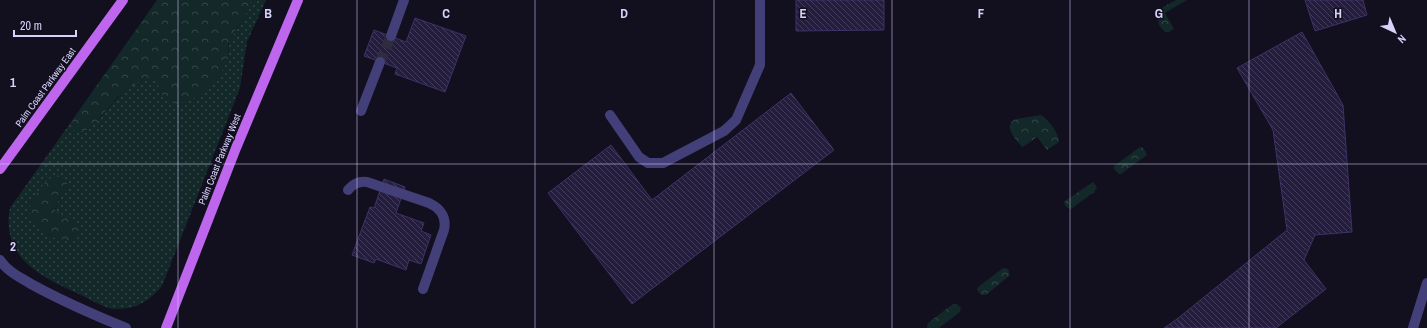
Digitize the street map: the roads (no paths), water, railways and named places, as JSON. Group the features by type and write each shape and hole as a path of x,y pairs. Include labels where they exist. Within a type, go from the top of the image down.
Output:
{"main road":[{"name":"Palm Coast Parkway East","path":"0,169 123,0"},
{"name":"Palm Coast Parkway West","path":"166,328 236,148 298,0"}],"street":[{"path":"391,36 404,0"},
{"path":"610,115 639,156 648,163 663,163 724,131 736,120 760,65 760,0"},
{"path":"361,111 380,62"},
{"path":"348,190 358,182 367,182 428,203 437,208 442,214 445,220 444,230 423,289"},
{"path":"0,260 13,274 74,306 126,328"},
{"path":"1413,328 1427,284"}],"tunnel":[{"path":"380,62 391,36"}]}
